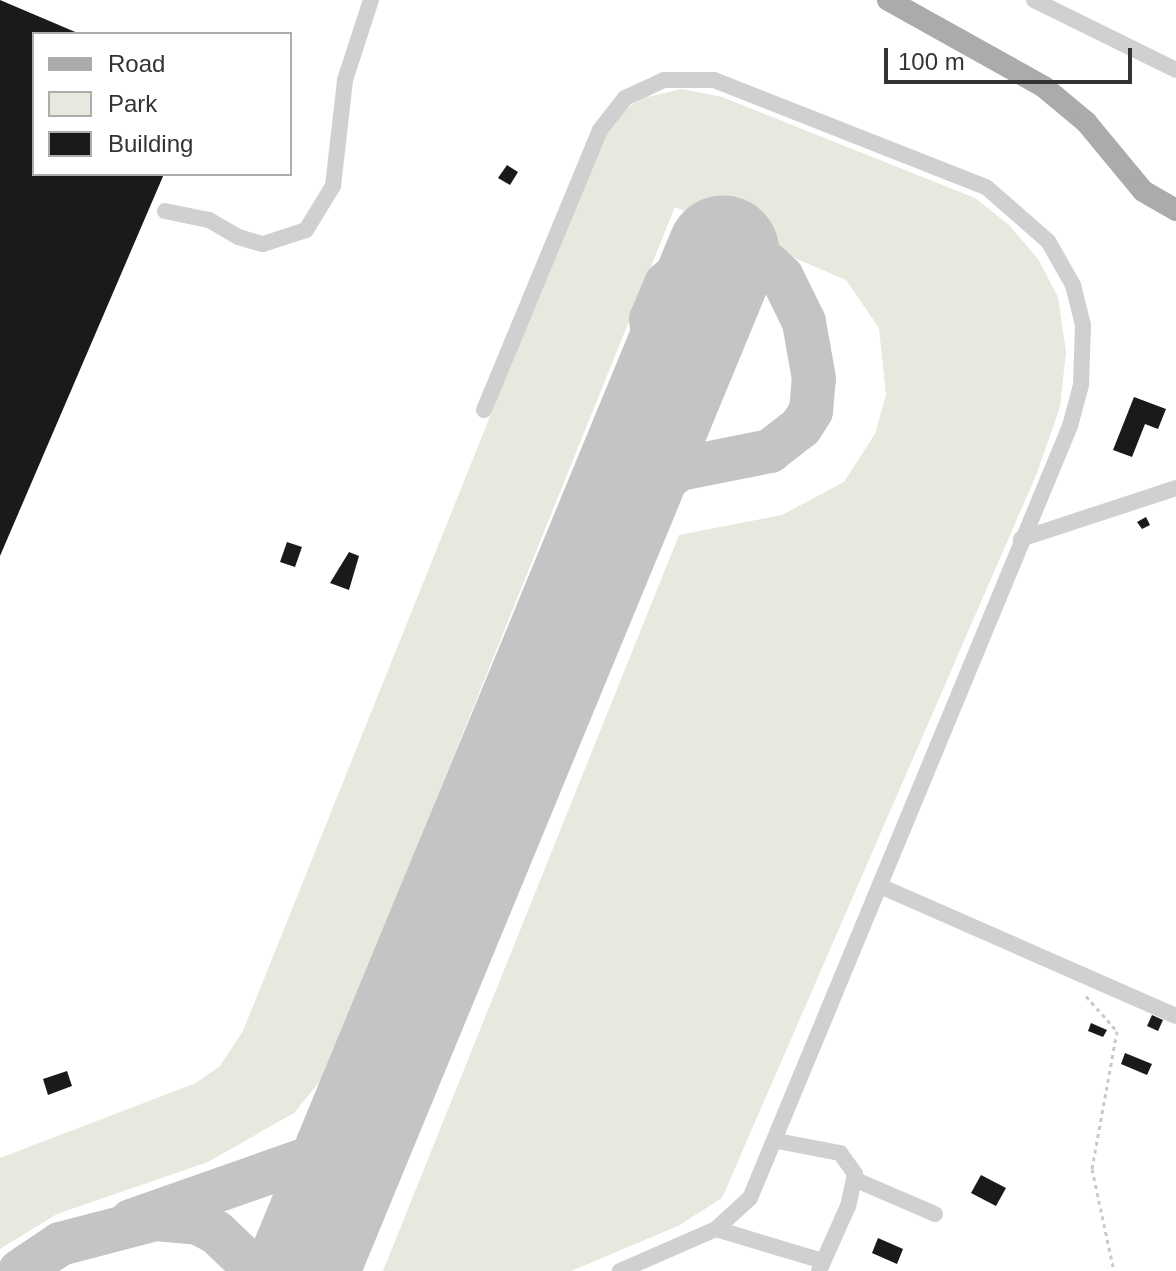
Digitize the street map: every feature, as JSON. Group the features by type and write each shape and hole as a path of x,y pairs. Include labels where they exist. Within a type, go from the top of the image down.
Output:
{"main road":[{"path":"888,0 1044,87 1086,122 1143,191 1176,210"}],"lane":[{"path":"165,211 209,220 238,237 263,244 306,230 333,186 345,80 371,0"},
{"path":"1034,0 1176,70"},
{"path":"484,410 550,246 613,108 644,86 664,80 714,80 986,187 1048,241 1078,300 1084,360 1070,426 1021,539 777,1141 750,1198 716,1229 620,1271"},
{"path":"1021,539 1176,488"},
{"path":"880,886 1065,972 1176,1016"},
{"path":"777,1141 840,1153 856,1180 935,1214"},
{"path":"716,1229 821,1266 856,1180"}],"path":[{"path":"1086,995 1117,1031 1092,1169 1114,1271"}],"green space":[{"path":"682,89 722,97 975,198 1008,224 1038,259 1058,297 1066,352 1060,407 1037,473 722,1198 678,1226 571,1271 383,1271 679,535 782,515 844,482 875,434 886,395 879,328 846,280 675,207 325,1075 294,1113 208,1162 57,1214 0,1249 0,1158 196,1083 220,1066 243,1031 602,138 618,113 643,98"}],"building":[{"path":"0,0 75,32 32,32 32,176 163,176 0,556"},
{"path":"507,165 518,172 510,185 498,178"},
{"path":"1134,397 1166,409 1158,429 1145,424 1132,457 1113,450"},
{"path":"1146,517 1150,525 1142,529 1137,522"},
{"path":"287,542 302,547 295,567 280,562"},
{"path":"349,552 359,556 349,590 330,583"},
{"path":"1152,1015 1163,1020 1158,1031 1147,1026"},
{"path":"1091,1023 1107,1030 1103,1037 1088,1031"},
{"path":"1125,1053 1152,1064 1147,1075 1121,1064"},
{"path":"67,1071 72,1086 48,1095 43,1079"},
{"path":"981,1175 1006,1188 996,1206 971,1193"},
{"path":"878,1238 903,1249 897,1264 872,1253"}],"taxiway":[{"path":"617,513 680,469 770,451 801,427 811,411 814,379 804,322 782,277 769,265 751,256 723,252 689,263 666,284 651,319 658,378 652,427"},
{"path":"131,1221 313,1157 354,1125 381,1075"},
{"path":"20,1271 60,1244 156,1219 198,1223 216,1232 257,1271"}],"runway":[{"path":"302,1271 723,252"}]}
